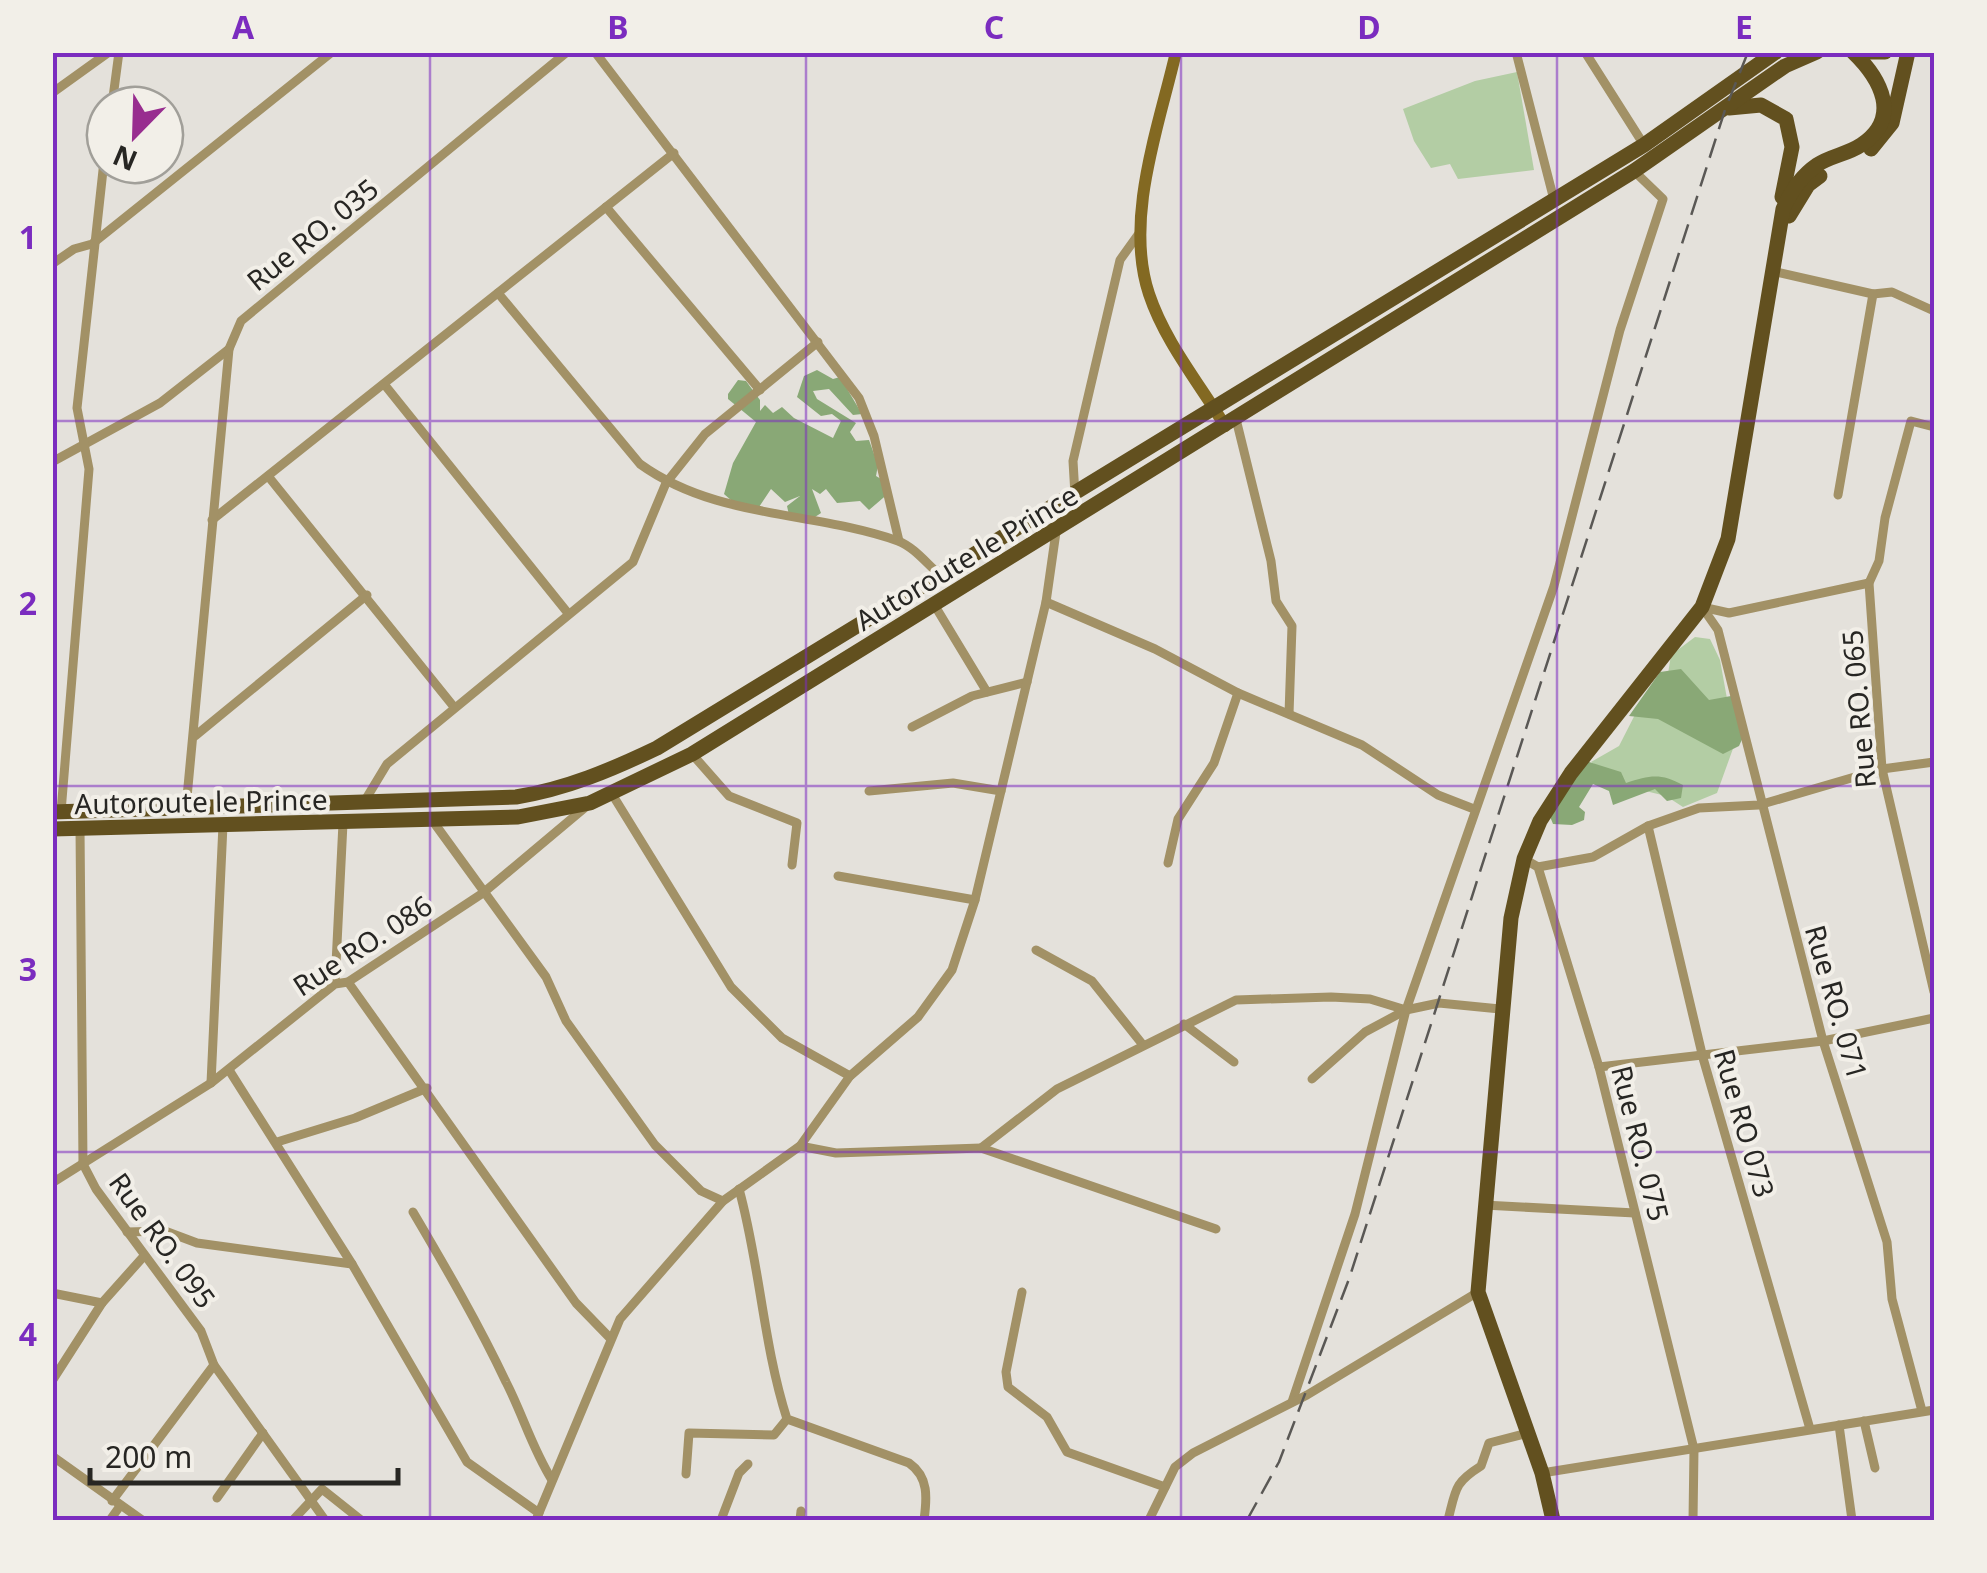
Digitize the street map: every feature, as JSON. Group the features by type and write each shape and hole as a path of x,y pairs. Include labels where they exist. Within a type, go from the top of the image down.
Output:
{"main road":[{"path":"1176,52 1150,165 1141,230 1148,293 1173,346 1214,409 1230,423"},
{"name":"Autoroute le Prince","path":"56,812 516,797 552,791 609,771 657,748 1075,496 1644,145 1776,52"},
{"name":"Autoroute le Prince","path":"52,829 518,817 590,803 612,794 692,754 1056,532 1634,170 1786,66 1816,52"},
{"path":"1856,52 1885,52"},
{"path":"1553,1520 1542,1473 1478,1292 1511,918 1531,863 1540,821 1571,773 1702,607 1728,540 1783,208 1796,184 1818,164 1862,145 1882,121 1886,96 1882,84 1856,52"},
{"path":"1777,243 1808,185 1885,137 1898,107 1908,52"},
{"path":"1726,108 1772,108 1791,129 1777,243"}],"street":[{"path":"52,93 109,52"},
{"path":"115,85 119,52"},
{"path":"52,264 74,249 92,244 332,52"},
{"name":"Rue RO. 035","path":"52,462 160,403 230,349 240,321 567,52"},
{"path":"594,52 859,398 874,436 899,541"},
{"path":"1516,52 1554,200"},
{"path":"1585,52 1644,145"},
{"path":"212,520 674,153"},
{"path":"1292,1402 1355,1214 1406,1010 1554,586 1620,330 1662,199 1634,170"},
{"path":"56,812 89,469 77,408 100,185"},
{"path":"606,207 760,390"},
{"path":"1075,496 1074,461 1120,260 1141,230"},
{"path":"1772,271 1873,294 1892,292 1934,312"},
{"path":"498,293 640,464 666,483 744,508 899,541 942,577"},
{"path":"1838,495 1873,294"},
{"path":"364,802 387,764 567,612 633,562 666,483 706,434 818,342"},
{"path":"186,808 230,349"},
{"path":"384,384 567,612"},
{"name":"Rue RO. 065","path":"1934,426 1912,421 1885,518 1879,561 1869,583 1882,769 1934,992"},
{"path":"1230,423 1271,562 1276,600 1292,626 1289,714"},
{"path":"268,476 454,707"},
{"path":"229,1070 352,1264 468,1462 537,1517 620,1319 723,1201 800,1146 850,1076 918,1017 952,970 975,900 1046,602 1056,532"},
{"path":"1702,607 1729,614 1869,583"},
{"path":"195,736 367,595"},
{"path":"1046,602 1362,745 1438,795 1474,809"},
{"path":"935,606 987,692"},
{"name":"Rue RO. 071","path":"1702,607 1718,630 1759,805 1824,1041 1887,1242 1892,1299 1922,1412"},
{"path":"912,727 987,692 1027,682"},
{"path":"1168,863 1178,818 1214,763 1238,692"},
{"path":"692,754 729,796 797,823 792,865"},
{"path":"1531,863 1594,856 1648,826 1699,808 1759,805 1882,769 1934,762"},
{"path":"869,791 954,783 1001,791"},
{"path":"612,794 730,987 782,1038 850,1076"},
{"name":"Rue RO. 086","path":"52,1182 212,1083 335,984 348,982 483,893 590,803"},
{"path":"432,820 546,978 566,1022 654,1145 701,1191 723,1201"},
{"path":"335,984 343,823"},
{"path":"212,1083 222,825"},
{"name":"Rue RO 073","path":"1648,826 1703,1058 1810,1429"},
{"name":"Rue RO. 095","path":"80,828 83,1164 127,1232 201,1332 214,1365 325,1520"},
{"name":"Rue RO. 075","path":"1531,863 1599,1067 1694,1449 1693,1520"},
{"path":"838,876 975,900"},
{"path":"1036,950 1100,988 1143,1044"},
{"path":"348,982 428,1088 576,1303 610,1338"},
{"path":"981,1148 1057,1089 1236,1000 1370,999 1406,1010"},
{"path":"1312,1078 1365,1032 1406,1010 1439,1002 1500,1009"},
{"path":"1599,1067 1824,1041 1934,1018"},
{"path":"1184,1024 1234,1062"},
{"path":"277,1142 428,1088"},
{"path":"800,1146 836,1152 981,1148 1216,1229"},
{"path":"739,1189 756,1250 776,1384 787,1418"},
{"path":"1484,1206 1635,1213"},
{"path":"412,1212 472,1313 518,1404 528,1438 552,1480"},
{"path":"127,1232 165,1230 197,1244 352,1264"},
{"path":"52,1382 102,1303 144,1256"},
{"path":"1022,1292 1006,1372 1008,1387 1047,1417 1067,1452 1166,1487"},
{"path":"1149,1520 1175,1467 1193,1452 1292,1402 1478,1292"},
{"path":"52,1293 102,1303"},
{"path":"110,1520 116,1504 214,1365"},
{"path":"1542,1473 1934,1410"},
{"path":"686,1474 689,1433 764,1437 774,1435 787,1418"},
{"path":"787,1418 920,1471 928,1495 924,1520"},
{"path":"1864,1421 1875,1468"},
{"path":"1839,1425 1852,1520"},
{"path":"216,1498 263,1433"},
{"path":"1448,1520 1458,1484 1464,1474 1481,1466 1489,1443 1528,1433"},
{"path":"52,1456 142,1520"},
{"path":"721,1520 738,1473 748,1464"},
{"path":"293,1520 322,1489 361,1520"}],"green space":[{"path":"1517,72 1534,170 1458,179 1450,164 1431,168 1414,141 1403,109 1475,81"},
{"path":"817,370 833,379 840,377 862,414 853,415 829,389 813,391 817,399 856,423 850,432 856,441 869,440 878,465 876,476 888,483 890,492 869,510 860,501 837,503 826,489 820,494 812,489 821,513 812,519 789,515 787,506 800,496 785,502 771,489 759,507 732,501 724,494 733,463 756,422 728,399 728,394 738,380 746,381 760,400 760,411 765,405 773,413 782,407 794,418 833,438 841,421 832,414 821,416 797,397 804,376"},
{"path":"1695,637 1710,639 1720,660 1735,743 1717,793 1683,807 1666,796 1625,786 1591,762 1619,746 1644,697 1667,680 1671,655"},
{"path":"1681,669 1709,700 1731,696 1745,733 1739,746 1723,754 1658,719 1629,716 1660,672"},
{"path":"1586,761 1621,772 1626,783 1655,776 1668,778 1683,785 1681,798 1667,801 1655,789 1613,805 1609,791 1593,784 1579,807 1585,812 1584,820 1572,825 1553,824 1549,814"}],"railway":[{"path":"1247,1520 1279,1462 1349,1279 1725,110 1748,52"}]}
